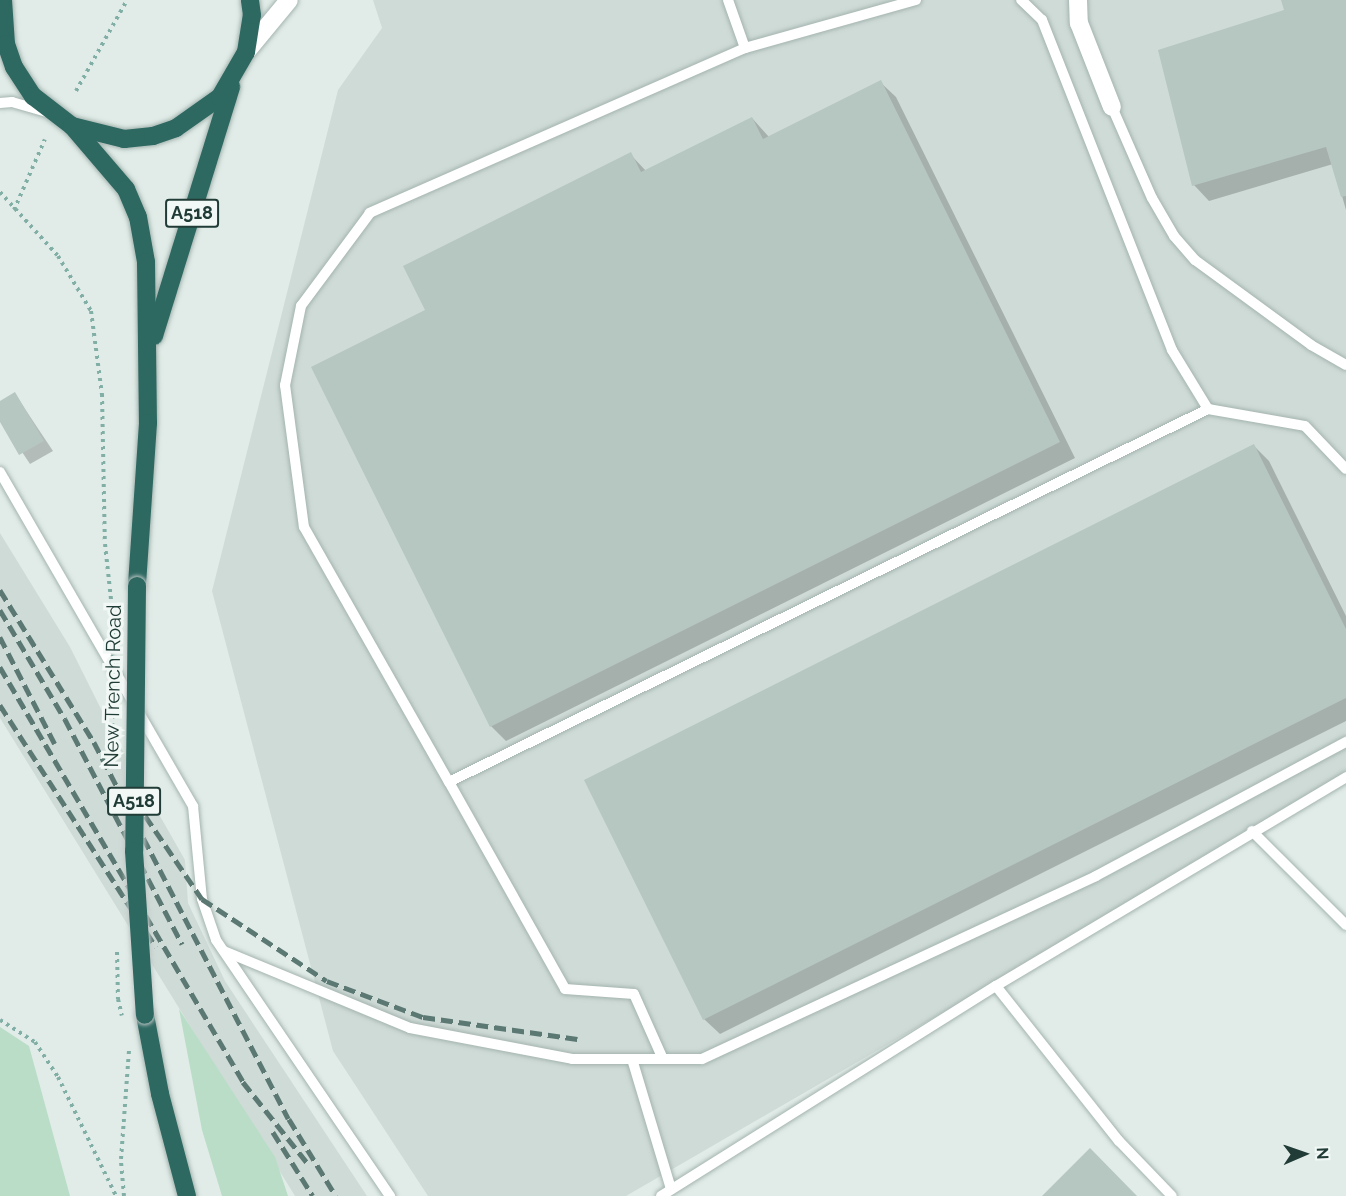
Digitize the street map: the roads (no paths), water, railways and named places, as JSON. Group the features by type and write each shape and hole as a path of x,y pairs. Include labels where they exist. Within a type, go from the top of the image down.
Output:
{"highway":[{"path":"2,14 14,67 33,96 51,113 72,126 103,136 153,136 193,120 220,97 235,75 246,52 250,0"},
{"name":"New Trench Road","path":"149,352 235,75"},
{"name":"New Trench Road","path":"72,126 126,189 138,218 147,262 149,352 137,586 134,851 145,1016 160,1094 187,1196"}],"street":[{"path":"246,52 289,0"},
{"path":"1078,0 1078,23 1112,106"}],"lane":[{"path":"728,0 745,48"},
{"path":"663,1059 634,994 565,989 304,527 285,385 301,306 370,213 745,48 916,0"},
{"path":"1021,0 1042,21 1172,350 1208,409"},
{"path":"0,104 12,102 51,113"},
{"path":"1112,106 1152,198 1173,236 1188,252 1311,345 1346,365"},
{"path":"449,782 1208,409 1305,426 1346,469"},
{"path":"0,472 193,806 202,898 224,951 390,1196"},
{"path":"224,951 410,1028 572,1059 702,1059 1075,886 1346,742"},
{"path":"661,1196 996,986 1252,831 1346,777"},
{"path":"1252,831 1346,925"},
{"path":"996,986 1119,1142 1172,1196"},
{"path":"632,1059 671,1189"}],"railway":[{"path":"0,590 94,742 289,1119 336,1196"},
{"path":"0,610 65,719 182,944"},
{"path":"0,637 55,744"},
{"path":"0,667 243,1082 309,1165"},
{"path":"0,705 156,947"},
{"path":"125,786 202,899 327,981 423,1017 577,1039"},
{"path":"273,1132 313,1196"}]}
